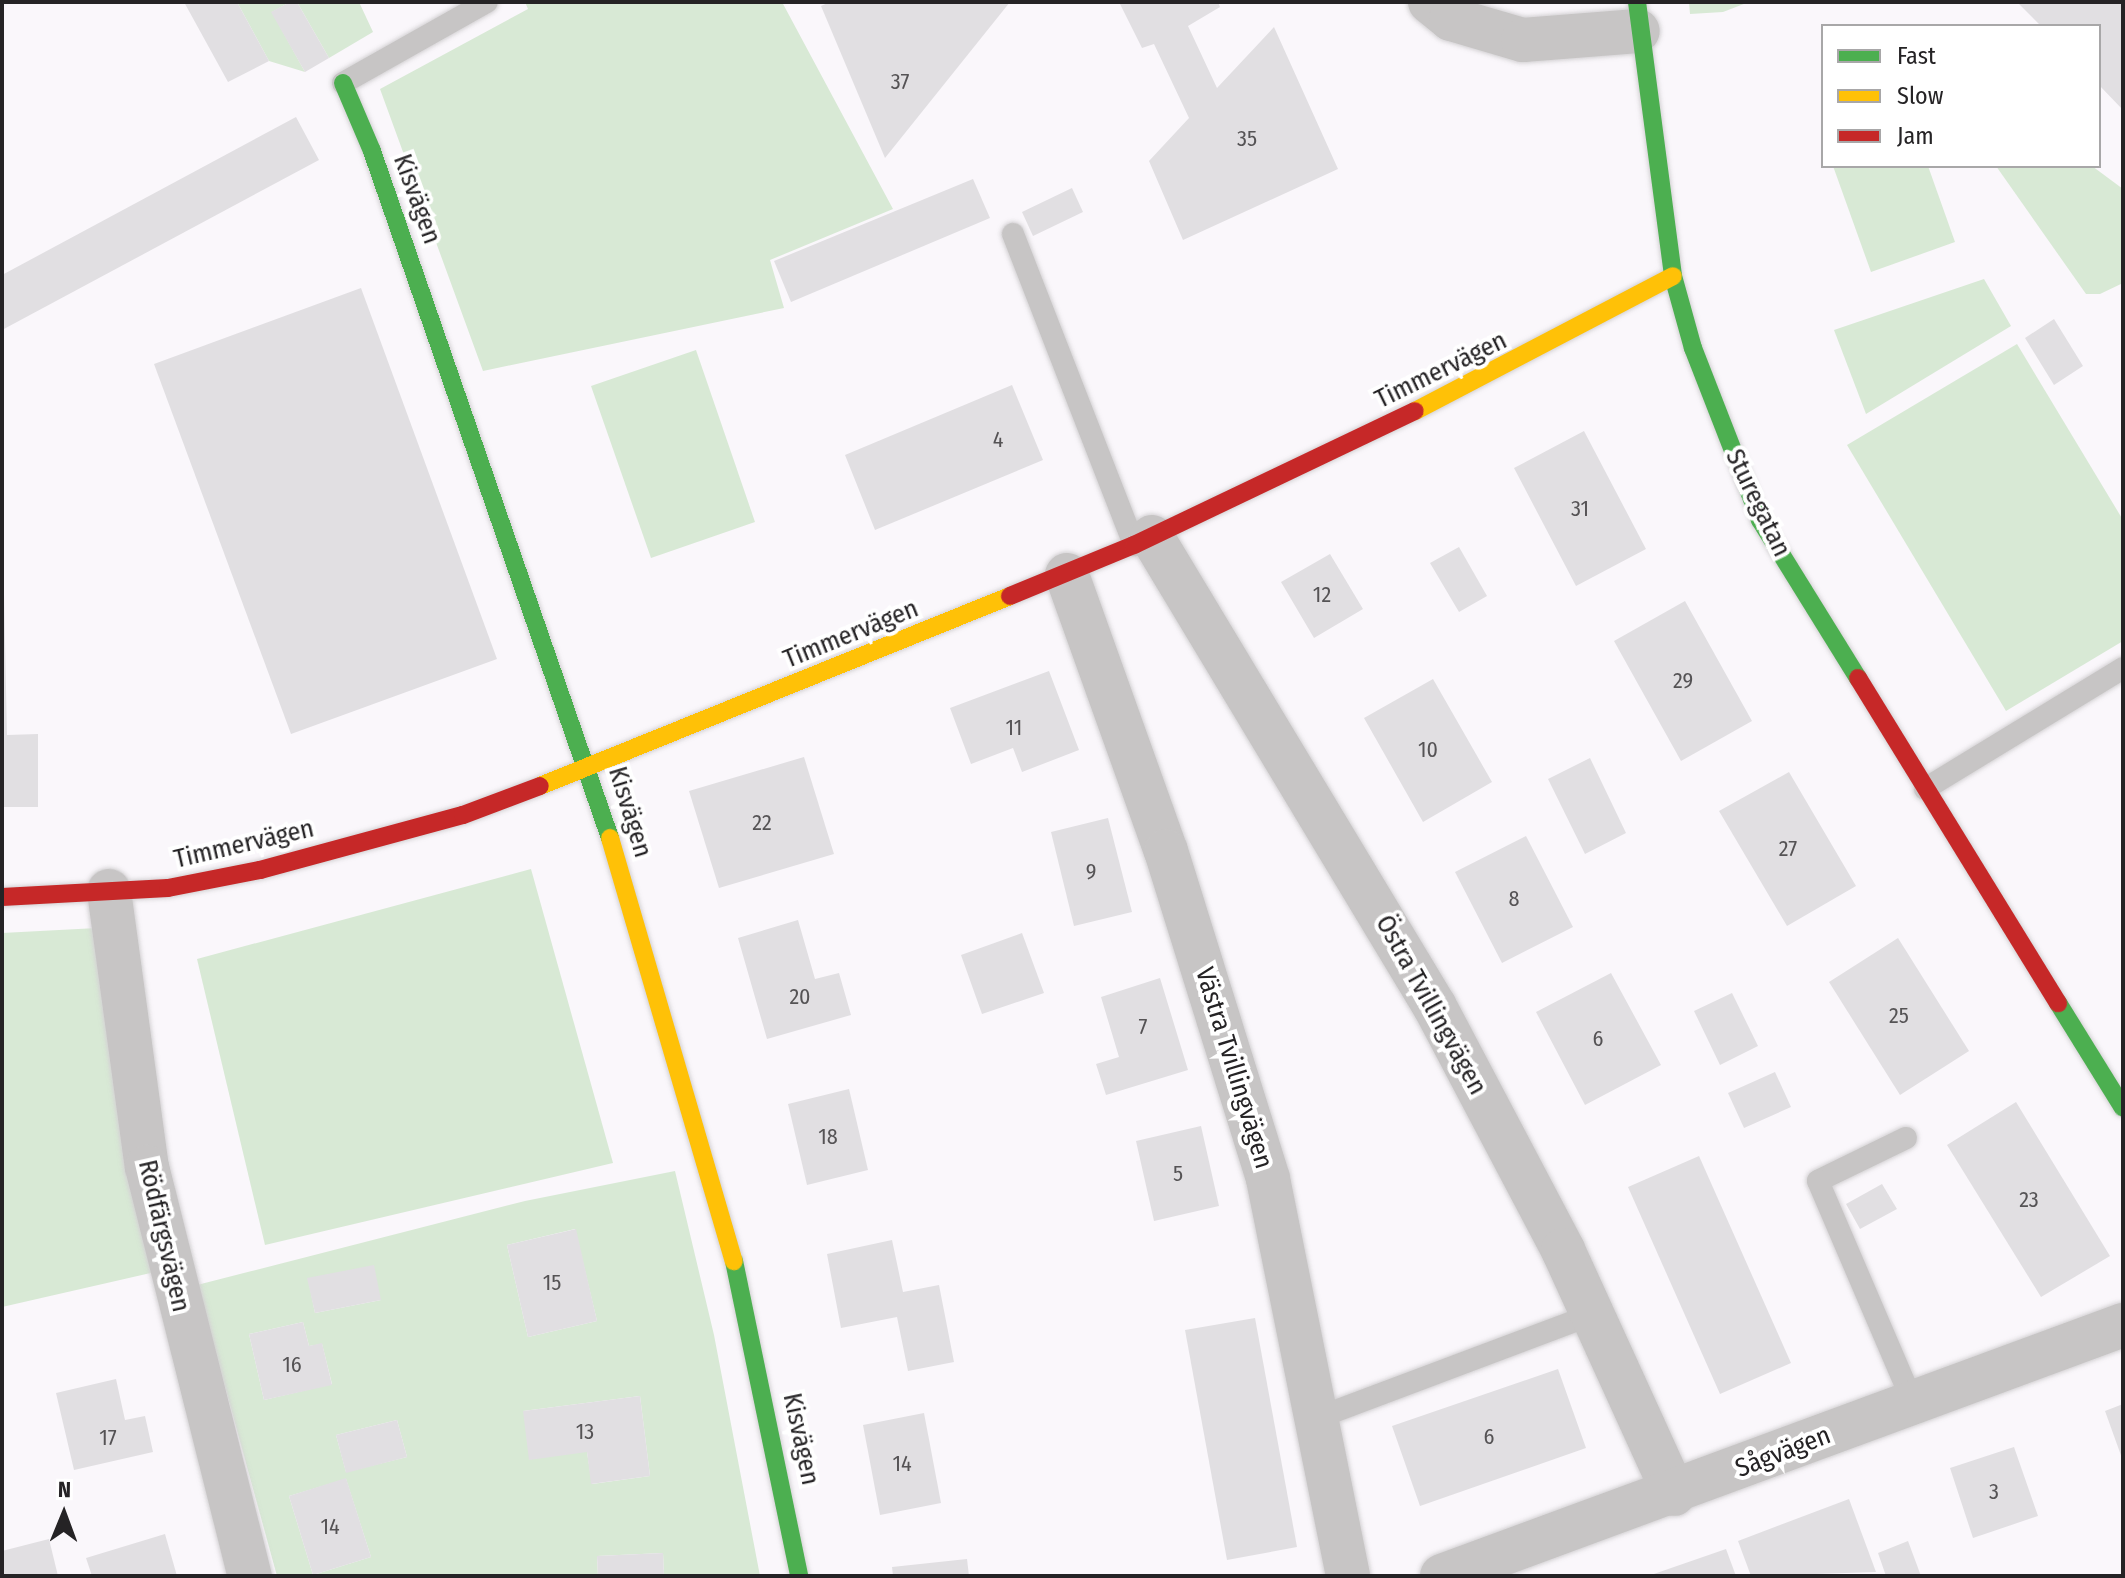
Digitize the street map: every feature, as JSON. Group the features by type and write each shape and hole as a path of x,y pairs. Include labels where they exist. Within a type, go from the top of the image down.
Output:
{"street":[{"name":"Sturegatan","path":"1430,2 1451,19 1523,40 1638,17 1673,276 1693,348 1760,520 2123,1108"},
{"name":"Kisvägen","path":"343,83 372,151 588,765 711,1172 753,1335 799,1576"},
{"name":"Timmervägen","path":"2,897 168,888 260,870 463,815 1067,575 1506,367 1673,276"},
{"name":"Östra Tvillingvägen","path":"1143,541 1435,1007 1563,1250 1674,1494"},
{"name":"Västra Tvillingvägen","path":"1067,575 1166,851 1268,1179 1348,1576"},
{"name":"Rödfärgsvägen","path":"109,891 147,1167 250,1576"},
{"name":"Sågvägen","path":"1442,1576 1674,1494 2123,1325"}],"lane":[{"path":"343,83 487,2"},
{"path":"1013,234 1143,541"},
{"path":"1925,789 2123,668"},
{"path":"1906,1138 1818,1181 1913,1403"},
{"path":"1317,1418 1591,1315"}],"green space":[{"path":"237,2 290,2 272,12 305,72 269,61"},
{"path":"297,2 359,2 373,32 329,58"},
{"path":"525,2 782,2 893,209 770,260 784,308 483,371 380,89 528,9"},
{"path":"1689,2 1749,2 1723,12 1690,14"},
{"path":"1834,168 1929,168 1955,242 1871,272"},
{"path":"1997,168 2095,168 2123,189 2123,283 2100,294 2086,294"},
{"path":"1984,279 2011,326 1866,414 1834,330"},
{"path":"2017,344 2123,520 2123,641 2006,711 1847,445"},
{"path":"696,350 755,522 651,558 591,386"},
{"path":"531,869 613,1163 265,1245 197,959"},
{"path":"97,928 155,1272 2,1307 2,933"},
{"path":"675,1171 714,1335 760,1576 664,1576 663,1553 597,1556 598,1576 277,1576 197,1285 525,1201","holes":["575,1229 597,1321 528,1337 507,1245","308,1278 381,1300 315,1313","303,1322 309,1346 322,1344 332,1384 264,1400 249,1334","640,1396 650,1476 592,1484 587,1452 523,1411","397,1420 407,1457 346,1472 336,1435","346,1479 371,1557 313,1575 289,1496"]}],"building":[{"path":"184,2 237,2 269,61 228,82"},
{"path":"290,2 297,2 329,58 305,72 271,12"},
{"path":"830,2 1010,2 885,158 821,6"},
{"path":"1119,2 1218,2 1220,7 1188,26 1217,88 1274,27 1338,169 1183,240 1149,161 1189,118 1154,44 1142,48"},
{"path":"2017,2 2123,2 2123,110 2101,87 2101,24 2039,24"},
{"path":"296,117 319,160 2,330 2,275"},
{"path":"973,179 990,218 791,302 774,261"},
{"path":"1072,188 1083,212 1033,236 1022,212"},
{"path":"361,288 497,659 291,734 154,364"},
{"path":"2054,319 2083,366 2054,385 2025,338"},
{"path":"1012,385 1043,460 875,530 845,455"},
{"path":"1584,431 1646,549 1576,586 1514,468"},
{"path":"2,498 7,735 38,734 38,807 2,807"},
{"path":"1459,547 1487,596 1459,612 1430,563"},
{"path":"1330,554 1363,609 1314,638 1281,582"},
{"path":"1685,601 1752,721 1681,761 1614,641"},
{"path":"1049,671 1079,750 1022,772 1013,748 971,764 950,708"},
{"path":"1433,679 1492,782 1423,822 1364,718"},
{"path":"804,757 834,854 719,888 689,791"},
{"path":"1590,758 1626,833 1585,854 1548,779"},
{"path":"1789,772 1856,886 1787,926 1719,811"},
{"path":"1108,818 1132,912 1074,926 1051,832"},
{"path":"1526,836 1573,927 1502,963 1455,872"},
{"path":"798,920 815,979 839,973 851,1015 767,1039 738,938"},
{"path":"1022,933 1044,993 982,1014 961,955"},
{"path":"1898,938 1969,1051 1900,1095 1829,982"},
{"path":"1611,973 1661,1065 1585,1105 1536,1012"},
{"path":"1160,978 1188,1070 1106,1095 1096,1064 1119,1057 1101,997"},
{"path":"1732,993 1758,1046 1720,1065 1694,1011"},
{"path":"1775,1072 1791,1107 1744,1128 1728,1093"},
{"path":"849,1089 868,1170 807,1185 788,1104"},
{"path":"2016,1102 2110,1256 2041,1297 1947,1145"},
{"path":"1201,1126 1219,1206 1154,1221 1136,1141"},
{"path":"1699,1156 1791,1363 1720,1394 1628,1187"},
{"path":"1882,1184 1897,1209 1860,1229 1846,1204"},
{"path":"576,1229 597,1321 528,1337 507,1245"},
{"path":"892,1240 903,1292 939,1285 954,1362 908,1371 897,1317 841,1328 827,1254"},
{"path":"374,1265 381,1300 315,1313 307,1278"},
{"path":"1255,1318 1297,1547 1227,1560 1185,1330"},
{"path":"303,1322 309,1346 322,1343 332,1385 264,1400 249,1334"},
{"path":"1558,1369 1586,1448 1420,1506 1392,1426"},
{"path":"116,1379 125,1420 145,1416 153,1452 74,1470 56,1393"},
{"path":"640,1396 650,1476 591,1484 587,1452 529,1460 523,1411"},
{"path":"2123,1404 2123,1461 2105,1411"},
{"path":"924,1413 941,1503 880,1515 863,1425"},
{"path":"397,1420 407,1457 346,1473 336,1435"},
{"path":"2014,1447 2038,1516 1973,1538 1950,1468"},
{"path":"346,1478 371,1557 313,1575 289,1496"},
{"path":"1849,1499 1876,1572 1751,1576 1738,1541"},
{"path":"165,1534 177,1576 92,1576 86,1558"},
{"path":"49,1539 58,1576 2,1576 2,1551"},
{"path":"1908,1541 1921,1576 1886,1576 1878,1553"},
{"path":"1726,1549 1736,1576 1648,1576"},
{"path":"663,1553 664,1576 598,1576 597,1556"},
{"path":"967,1559 969,1576 893,1576 892,1567"}],"traffic: fast":[{"path":"1637,2 1673,276 1693,348 1760,520 1858,678"},
{"path":"343,83 372,151 610,838"},
{"path":"2058,1003 2123,1108"},
{"path":"734,1261 799,1576"}],"traffic: slow":[{"path":"1415,411 1673,276"},
{"path":"540,786 1010,596"},
{"path":"610,838 734,1261"}],"traffic: jam":[{"path":"1010,596 1134,545 1415,411"},
{"path":"1858,678 2058,1003"},
{"path":"2,897 168,888 260,870 463,815 540,786"}]}
